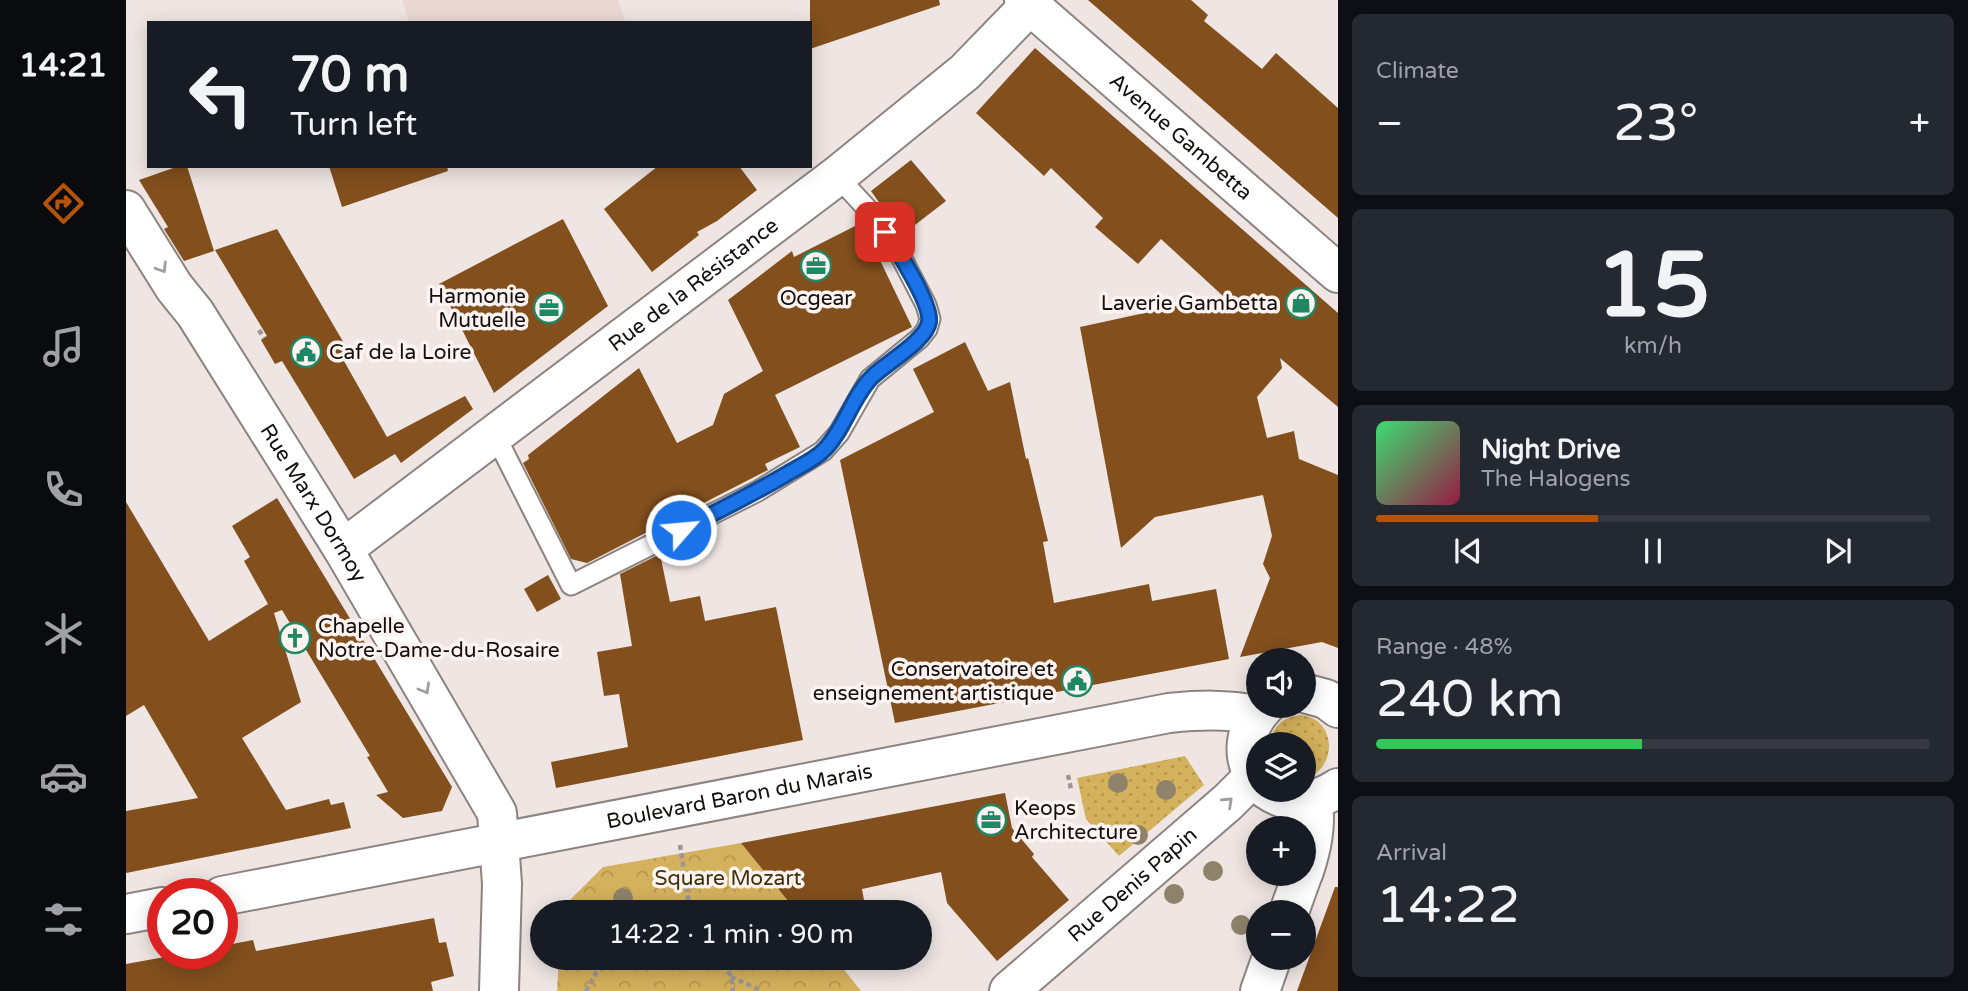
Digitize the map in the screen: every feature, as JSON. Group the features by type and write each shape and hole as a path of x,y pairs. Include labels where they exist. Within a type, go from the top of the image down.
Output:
{"street":[{"name":"Rue de la Résistance","path":"343,550 837,176 965,72 1027,2"},
{"name":"Avenue Gambetta","path":"1027,2 1338,273"},
{"name":"Rue Marx Dormoy","path":"126,210 174,287 195,313 343,550 497,813 501,843 499,991"},
{"path":"1316,695 1338,708"},
{"name":"Boulevard Baron du Marais","path":"238,893 1169,713 1206,709 1246,710"},
{"name":"Rue Denis Papin","path":"1009,991 1228,802 1246,791"},
{"path":"1316,830 1325,794"},
{"path":"126,914 147,910"},
{"path":"1260,991 1267,970"}],"lane":[{"path":"495,435 571,585 758,491 823,451 839,433 870,379 920,338 930,319 926,305 897,249 873,215 837,176"}],"path":[{"path":"259,330 264,338"},
{"path":"1068,775 1072,789"},
{"path":"675,809 688,900"},
{"path":"586,991 599,970"},
{"path":"727,970 733,991"},
{"path":"730,976 762,991"}],"shaded area":[{"path":"402,0 618,0 625,21 408,21"}],"green space":[{"path":"1288,718 1312,718 1321,725 1327,734 1328,756 1316,773 1316,732 1274,732"},
{"path":"1185,756 1204,785 1119,856 1086,819 1077,778"},
{"name":"Square Mozart","path":"741,843 787,900 570,900 603,867"},
{"path":"558,970 844,970 861,991 557,991"}],"building":[{"path":"810,0 939,0 940,5 812,48"},
{"path":"1088,0 1191,0 1208,15 1204,21 1262,69 1276,53 1338,108 1338,218"},
{"path":"1035,48 1338,313 1338,407 1280,358 1282,368 1257,397 1267,438 1294,431 1299,459 1338,475 1338,648 1322,642 1289,648 1246,648 1246,656 1240,657 1270,578 1263,564 1272,536 1263,495 1155,517 1121,548 1080,327 1223,296 1161,239 1138,264 1095,227 1103,218 1051,168 1044,176 976,113"},
{"path":"911,160 946,201 902,235 871,191"},
{"path":"173,168 188,168 214,251 184,261 164,229 168,227 139,180"},
{"path":"330,168 447,168 448,171 342,207"},
{"path":"655,168 740,168 757,190 717,221 697,232 699,235 652,272 604,209"},
{"path":"563,219 608,306 494,393 439,284"},
{"path":"863,222 882,250 877,254 912,327 775,395 800,447 765,464 768,470 587,563 571,559 523,463 529,459 528,455 639,368 677,443 713,425 724,394 763,371 728,300 792,251 794,257"},
{"name":"Caf de la Loire","path":"277,229 348,350 340,354 387,437 465,396 473,409 401,463 395,454 354,479 282,361 275,364 261,340 267,336 215,250"},
{"path":"965,342 988,391 1010,382 1026,459 1028,458 1048,541 1043,542 1054,603 1149,584 1152,601 1216,589 1229,659 895,723 840,460 934,412 913,369"},
{"path":"277,498 452,787 442,811 403,818 376,795 388,792 367,757 370,756 282,610 274,613 301,702 242,738 286,810 329,799 331,805 344,802 351,828 126,873 126,811 198,798 144,705 126,716 126,502 209,641 268,604 244,561 250,557 232,526"},
{"path":"660,554 670,602 700,596 705,621 776,607 803,740 556,788 551,762 628,747 619,694 604,696 597,652 632,646 620,574"},
{"path":"548,575 561,599 537,612 524,589"},
{"path":"1005,793 1012,828 1034,854 1032,857 1069,900 997,961 947,903 941,872 862,889 864,900 787,900 741,843"},
{"path":"1335,887 1338,887 1338,991 1297,991 1305,970 1316,970 1316,939"},
{"path":"434,918 439,943 446,942 454,976 431,982 433,991 126,991 126,964 147,960 147,969 238,969 238,943 253,940 256,951"}],"place":[{"name":"Ocgear","path":"816,266"},
{"name":"Laverie Gambetta","path":"1301,303"},
{"name":"Harmonie Mutuelle","path":"549,308"},
{"name":"Caf de la Loire","path":"306,352"},
{"name":"Chapelle Notre-Dame-du-Rosaire","path":"295,638"},
{"name":"Conservatoire et enseignement artistique","path":"1077,681"},
{"name":"Keops Architecture","path":"991,820"}],"route":[{"path":"681,530 758,491 823,451 839,433 870,379 920,338 927,329 930,319 926,305 897,249 885,232"}]}
